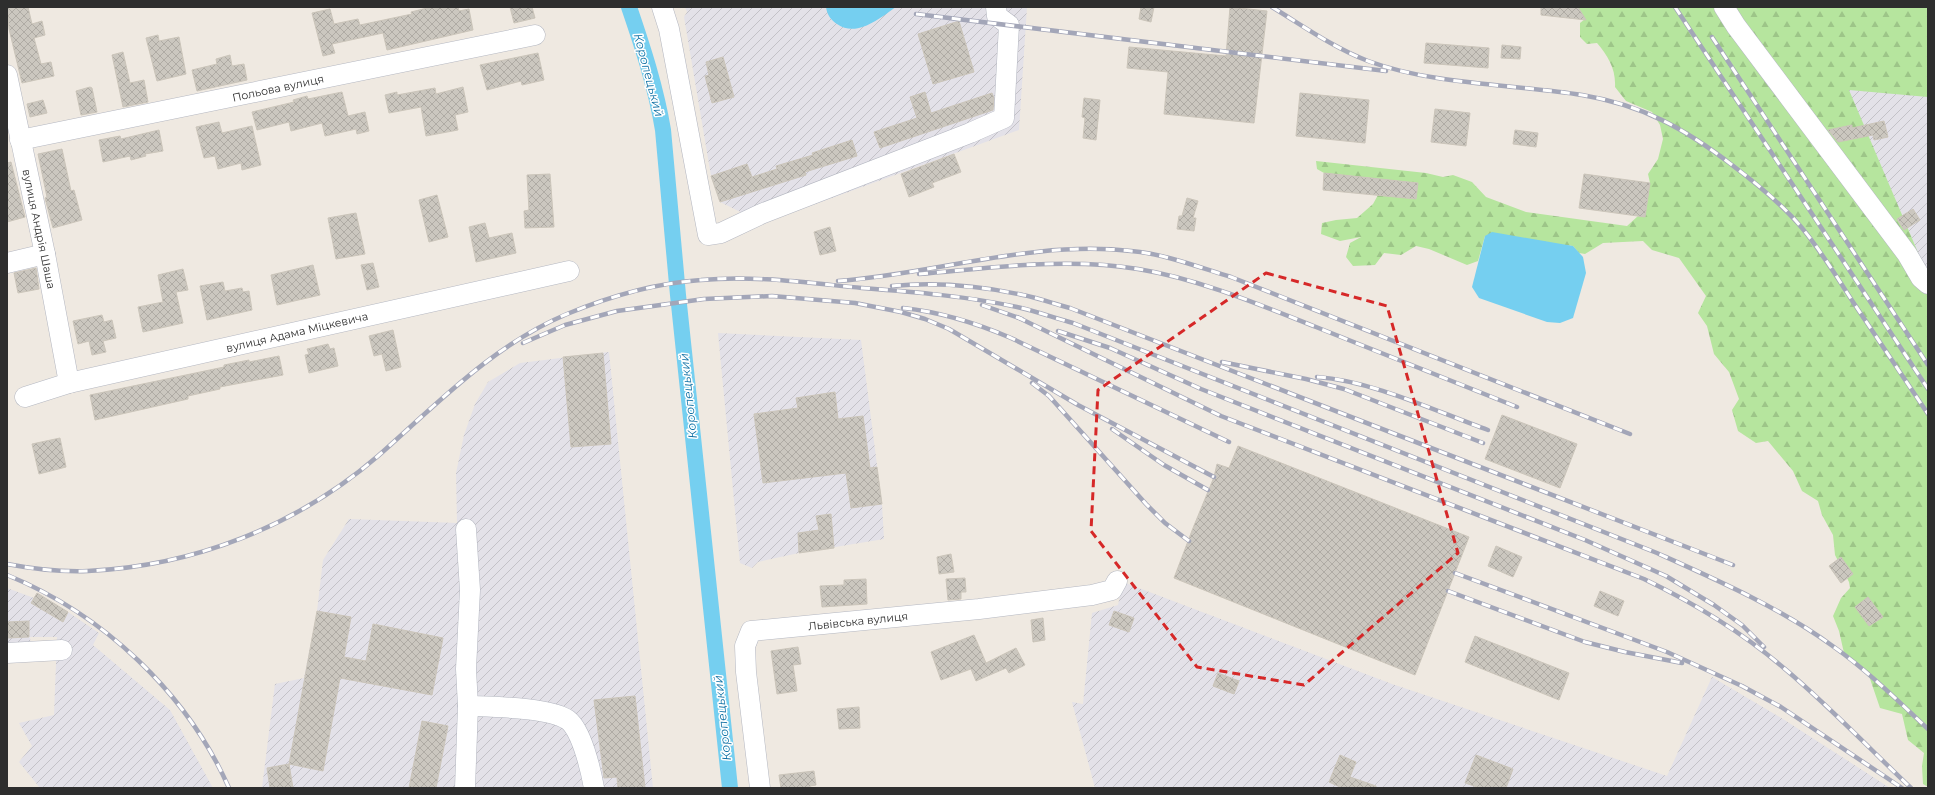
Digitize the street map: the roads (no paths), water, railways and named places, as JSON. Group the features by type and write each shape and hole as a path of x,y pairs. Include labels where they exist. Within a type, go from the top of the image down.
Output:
{"street":[{"path":"662,7 669,29 708,235 721,233 761,214 970,133 1004,118 1009,25 997,16 996,7"},
{"path":"1724,7 1736,26 1907,254 1921,278 1928,284"},
{"name":"Польова вулиця","path":"20,140 536,35"},
{"name":"вулиця Андрія Шаша","path":"7,75 45,254 69,383"},
{"path":"7,263 45,254"},
{"name":"вулиця Адама Міцкевича","path":"25,397 69,383 569,271"},
{"path":"465,788 468,706 466,669 470,590 466,528"},
{"name":"Львівська вулиця","path":"760,788 746,672 745,646 751,631 979,610 1092,595 1112,590 1117,581"},
{"path":"7,653 62,650"},
{"path":"468,706 551,713 568,721 578,736 588,761 594,788"}],"water":[{"path":"826,7 896,7 868,25 852,29 845,28 831,19 828,15"},
{"path":"1492,232 1573,246 1583,257 1586,273 1573,318 1560,323 1547,322 1479,298 1472,287 1485,236"}],"waterway":[{"name":"Коропецький","path":"629,7 653,83 663,130 678,295 730,788"}],"railway":[{"path":"1272,7 1343,50 1368,61 1393,69 1419,75 1474,83 1556,91 1604,99 1662,120 1697,140 1760,187 1802,228 1829,264 1928,414"},
{"path":"1675,7 1928,389"},
{"path":"916,14 1386,71"},
{"path":"1712,37 1928,365"},
{"path":"838,281 911,272 984,259 1057,250 1094,249 1131,251 1156,255 1181,261 1231,277 1630,434"},
{"path":"919,274 1056,264 1111,266 1161,273 1250,301 1517,407"},
{"path":"7,564 37,569 68,571 88,571 128,567 167,561 205,551 242,538 279,522 313,503 347,481 378,456 444,396 490,359 540,327 567,314 632,292 667,284 741,278 802,282 979,300 1024,309 1073,323 1657,553 1771,607 1814,633 1859,666 1928,729"},
{"path":"892,286 924,284 974,287 1029,296 1070,308 1733,565"},
{"path":"523,343 565,325 617,311 704,299 772,296 855,303 901,312 925,319 949,329 1078,405 1214,477"},
{"path":"982,305 1022,319"},
{"path":"903,308 945,315 1011,338 1229,442"},
{"path":"1017,317 1221,416 1644,579 1663,588 1718,620 1769,656 1849,727 1911,788"},
{"path":"1058,331 1110,348 1201,389 1585,540 1666,576 1714,605 1742,625 1764,647"},
{"path":"1222,362 1306,379 1344,389 1483,443"},
{"path":"1317,377 1360,384 1404,398 1488,430"},
{"path":"1032,383 1049,396 1146,504 1165,523 1189,541"},
{"path":"1112,429 1164,465 1208,490"},
{"path":"1455,573 1667,652 1742,686 1781,707 1902,788"},
{"path":"7,575 42,591 76,611 108,634 138,660 166,689 190,720 211,753 229,788"},
{"path":"1448,591 1585,642 1625,652 1682,663"}]}
